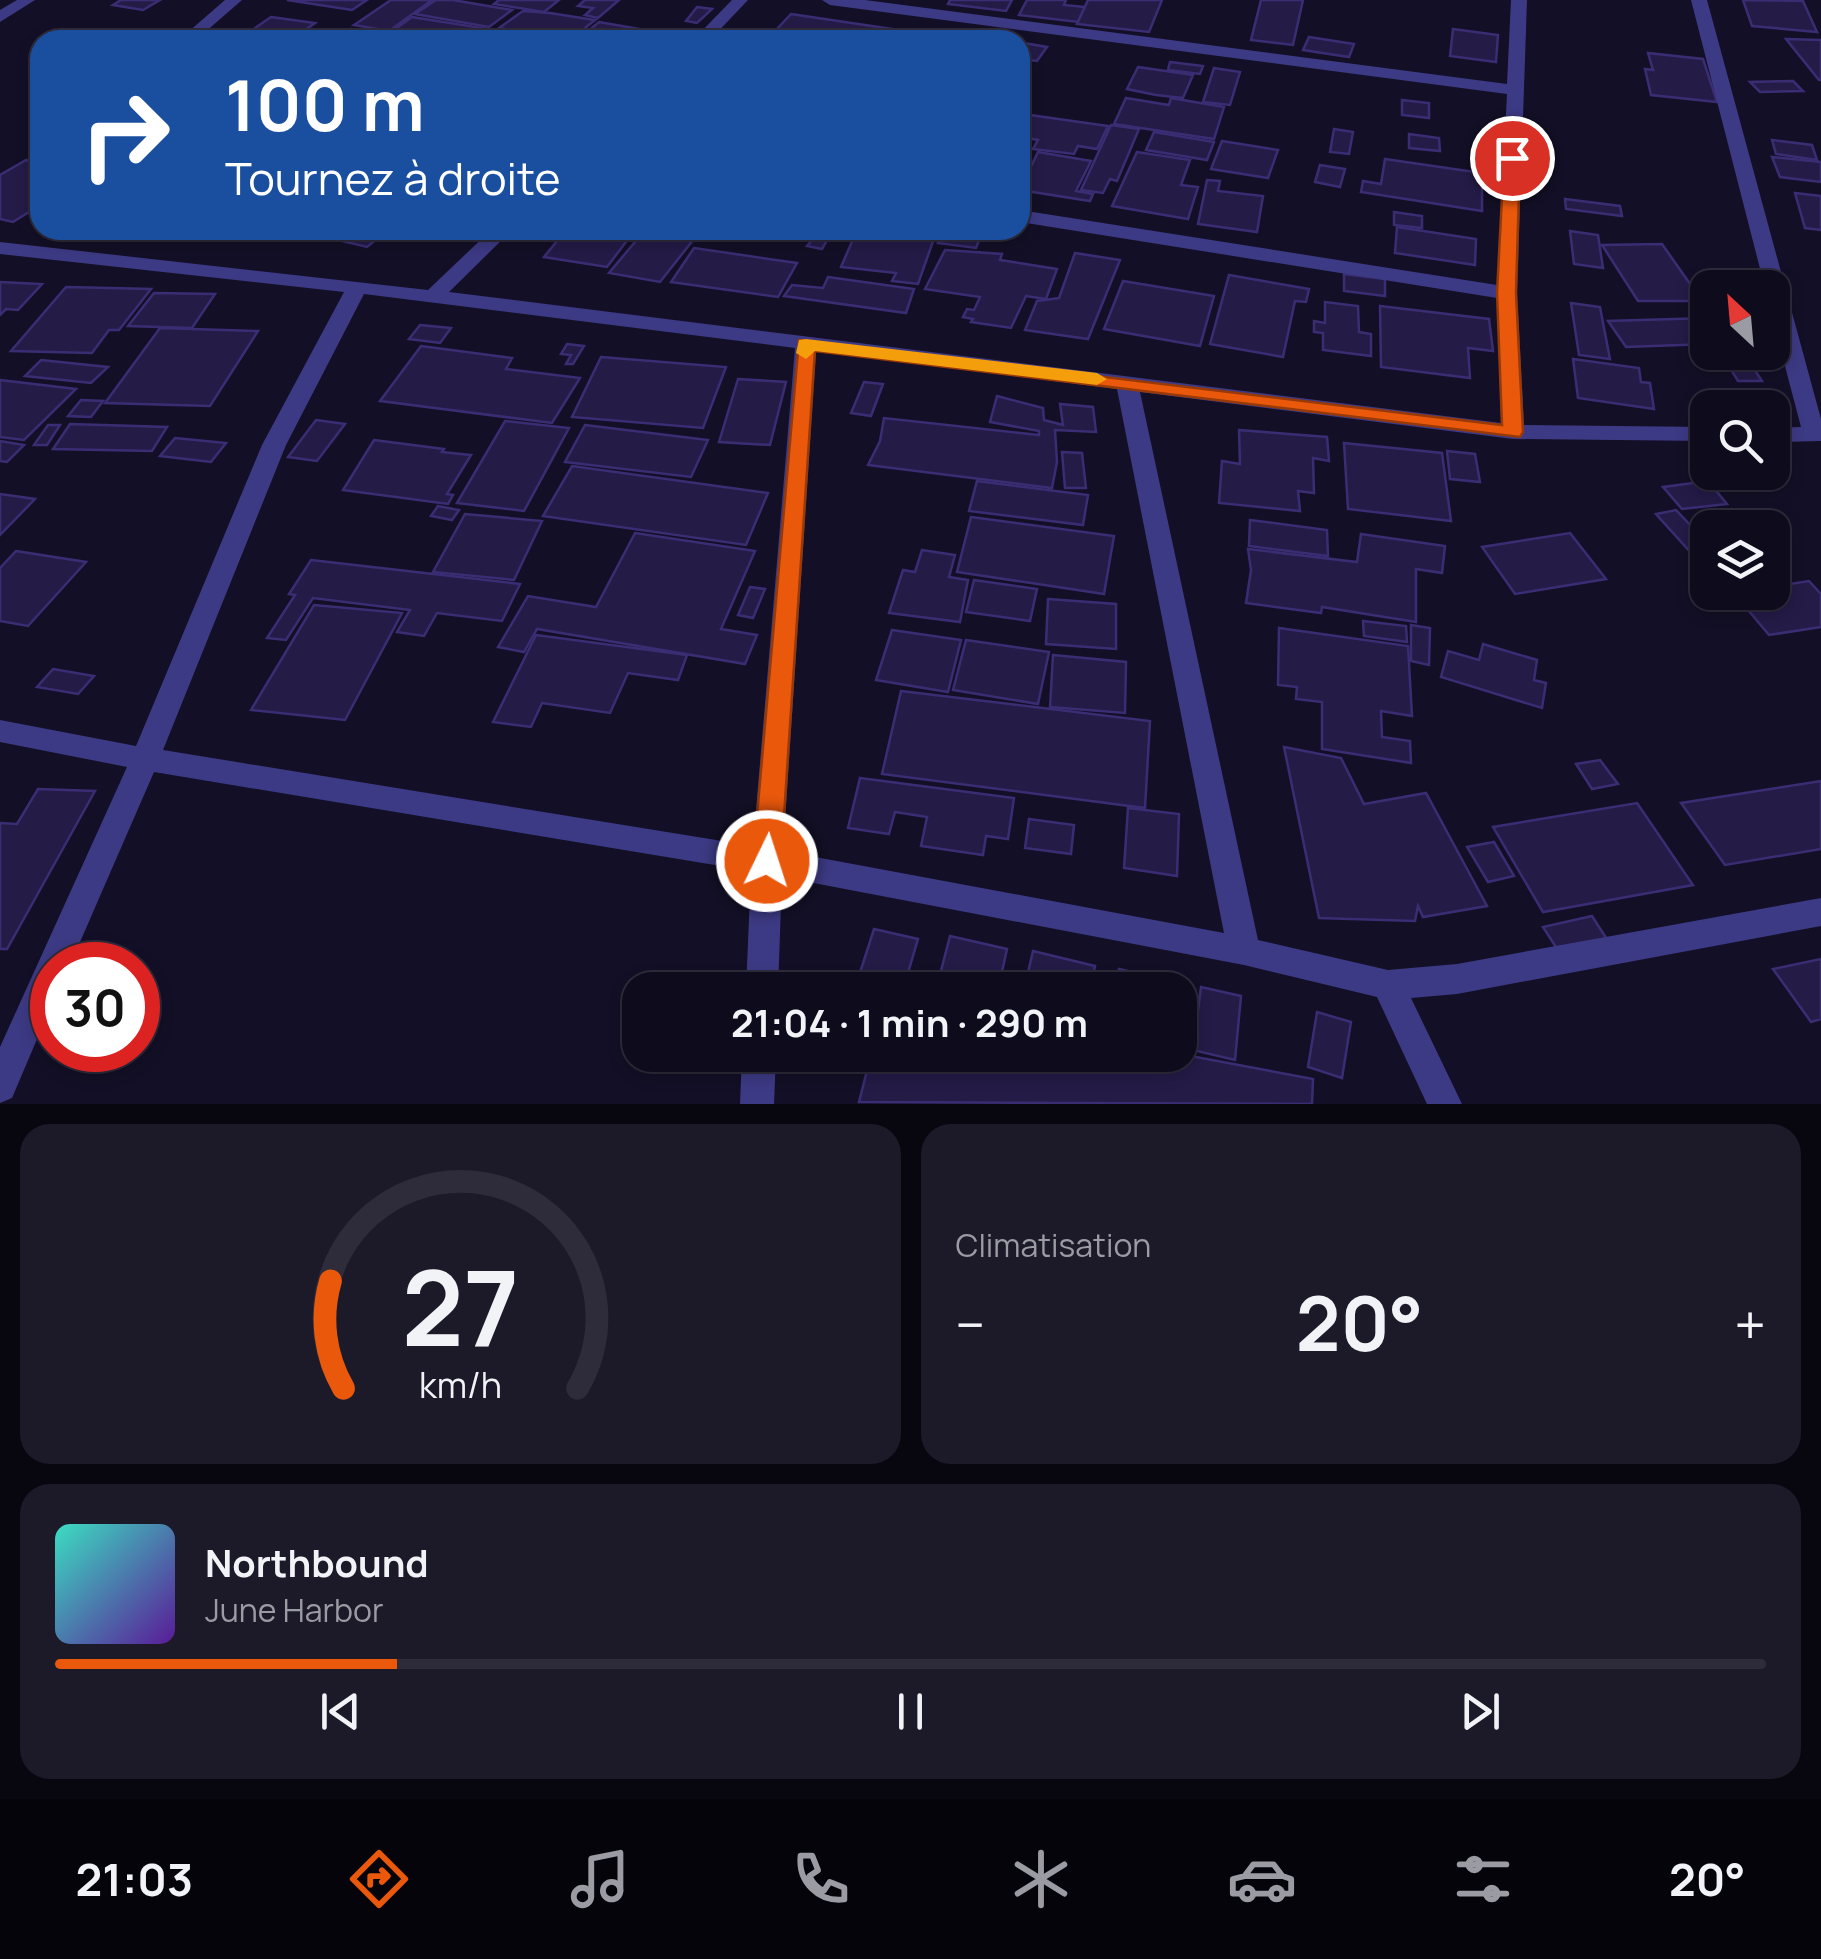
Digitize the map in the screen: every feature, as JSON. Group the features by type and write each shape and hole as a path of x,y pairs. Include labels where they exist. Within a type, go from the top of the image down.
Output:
{"street":[{"path":"0,17 27,0"},
{"path":"200,30 234,0"},
{"path":"711,30 740,0"},
{"path":"830,0 1515,90"},
{"path":"1513,432 1506,293 1519,0"},
{"path":"1699,0 1817,435 1790,435"},
{"path":"1030,218 1506,293"},
{"path":"431,298 492,240"},
{"path":"0,248 357,288 1513,432 1690,434"},
{"path":"64,942 146,758 274,445 357,288"},
{"path":"763,972 767,861 806,344"},
{"path":"1127,382 1244,951"},
{"path":"0,731 767,861 1244,951 1388,985 1457,979 1821,912"},
{"path":"1388,985 1445,1104"},
{"path":"0,1086 30,1018"},
{"path":"757,1104 758,1072"}],"building":[{"path":"121,0 160,0 143,10 113,5"},
{"path":"287,0 367,0 352,10"},
{"path":"391,0 432,0 390,30 354,25"},
{"path":"436,0 512,10 489,27 415,14"},
{"path":"499,0 559,0 544,12 494,4"},
{"path":"585,0 619,0 598,18 585,15 593,8 578,6"},
{"path":"950,0 1012,0 1006,11 948,4"},
{"path":"1027,0 1066,0 1064,5 1085,7 1078,22 1019,15"},
{"path":"1088,0 1162,0 1149,32 1077,24"},
{"path":"1261,0 1303,0 1293,45 1251,40"},
{"path":"1743,0 1803,1 1817,32 1752,26"},
{"path":"697,7 712,9 697,23 686,21"},
{"path":"523,11 595,20 582,30 499,28"},
{"path":"791,14 899,30 828,30 776,30"},
{"path":"271,17 315,23 305,30 252,30"},
{"path":"412,17 488,29 487,30 394,30"},
{"path":"599,22 645,30 589,30"},
{"path":"1453,29 1498,35 1496,62 1450,56"},
{"path":"1309,37 1354,44 1349,57 1303,50"},
{"path":"1786,39 1821,40 1821,80 1819,80"},
{"path":"1030,44 1047,47 1037,61 1030,60"},
{"path":"1648,53 1703,59 1717,102 1651,95 1645,69 1653,70"},
{"path":"1170,62 1203,66 1200,74 1168,70"},
{"path":"1138,67 1193,75 1183,98 1156,95 1127,89"},
{"path":"1214,68 1240,72 1230,105 1203,102"},
{"path":"1793,81 1803,91 1760,92 1750,82"},
{"path":"1126,98 1169,105 1171,98 1224,107 1214,139 1114,124"},
{"path":"1402,100 1429,103 1429,118 1402,115"},
{"path":"1030,115 1108,126 1097,149 1078,146 1074,154 1033,149 1038,140 1030,139"},
{"path":"1111,125 1139,129 1117,181 1110,179 1103,193 1081,190"},
{"path":"1334,129 1353,132 1349,154 1330,152"},
{"path":"1154,132 1214,142 1207,160 1146,150"},
{"path":"1409,134 1439,138 1440,151 1409,148"},
{"path":"1772,140 1812,145 1817,160 1776,154"},
{"path":"1222,141 1278,150 1268,178 1211,169"},
{"path":"1038,152 1091,161 1076,191 1093,194 1090,201 1030,192 1030,169"},
{"path":"1137,152 1190,160 1181,185 1198,187 1188,219 1112,206"},
{"path":"1772,157 1821,162 1821,182 1780,177"},
{"path":"1385,159 1482,173 1482,211 1361,192 1363,181 1381,184"},
{"path":"30,161 30,211 13,222 0,219 0,175"},
{"path":"1320,165 1345,169 1340,187 1315,182"},
{"path":"1207,180 1220,181 1218,191 1263,196 1257,232 1198,224"},
{"path":"1795,193 1821,196 1821,230 1805,228"},
{"path":"1565,199 1620,206 1622,216 1566,209"},
{"path":"1394,212 1422,216 1422,228 1394,225"},
{"path":"1397,227 1476,239 1475,265 1395,253"},
{"path":"1570,231 1598,235 1603,268 1574,264"},
{"path":"338,240 376,240 367,247"},
{"path":"558,240 627,240 607,267 544,257"},
{"path":"637,240 693,240 660,282 609,273"},
{"path":"812,240 827,240 822,249 807,246"},
{"path":"853,240 933,240 918,284 892,281 896,273 841,267"},
{"path":"939,240 979,240 976,248 938,243"},
{"path":"1662,244 1690,284 1690,301 1638,301 1602,245"},
{"path":"694,248 797,263 778,297 671,282"},
{"path":"945,250 1002,254 1000,260 1057,269 1046,299 1026,296 1011,328 971,322 973,319 963,317 967,309 974,310 980,297 925,289"},
{"path":"1075,253 1120,260 1088,339 1025,330 1037,301 1059,298"},
{"path":"1344,274 1385,279 1385,296 1344,291"},
{"path":"1229,275 1309,289 1306,302 1295,301 1283,357 1210,344"},
{"path":"828,277 914,289 906,313 784,296 792,285 823,288"},
{"path":"1123,281 1214,296 1200,346 1104,329"},
{"path":"0,282 42,284 18,310 6,309 0,315"},
{"path":"66,287 151,289 119,330 109,330 92,353 11,351"},
{"path":"154,293 215,294 192,328 128,326"},
{"path":"1325,302 1358,306 1359,332 1371,334 1371,356 1323,350 1323,333 1314,332 1314,321 1325,323"},
{"path":"1571,303 1600,307 1610,359 1579,355"},
{"path":"1380,306 1489,319 1493,351 1468,348 1470,378 1381,367"},
{"path":"1690,319 1690,345 1626,347 1608,321"},
{"path":"420,325 451,328 440,343 409,339"},
{"path":"160,328 258,331 210,406 105,403"},
{"path":"567,344 584,346 573,364 566,364 571,355 561,354"},
{"path":"421,346 512,358 506,369 580,378 552,423 380,401"},
{"path":"601,357 726,367 703,428 572,417"},
{"path":"1573,359 1639,368 1641,382 1650,383 1654,409 1578,398"},
{"path":"41,360 108,367 91,383 25,376"},
{"path":"1731,370 1755,370 1762,381 1738,381"},
{"path":"738,379 786,382 770,445 719,442"},
{"path":"0,380 76,389 24,440 0,437"},
{"path":"864,382 883,384 871,416 851,413"},
{"path":"997,396 1043,408 1044,420 1063,425 1060,404 1093,407 1096,432 1055,430 1057,462 1052,488 868,465 880,441 884,418 1039,435 1039,431 990,422"},
{"path":"81,400 103,401 91,417 68,416"},
{"path":"316,420 345,424 317,461 288,457"},
{"path":"505,421 569,428 524,511 457,503"},
{"path":"70,424 167,427 152,451 53,449"},
{"path":"48,425 60,425 47,445 34,445"},
{"path":"585,425 708,440 691,477 565,462"},
{"path":"1239,430 1327,437 1329,461 1313,458 1314,493 1298,491 1300,511 1219,503 1222,461 1240,464"},
{"path":"175,438 226,443 211,462 160,456"},
{"path":"374,440 471,455 447,494 453,495 448,504 343,490"},
{"path":"0,441 24,445 7,462 0,461"},
{"path":"1344,443 1442,453 1451,521 1348,509"},
{"path":"1447,451 1475,454 1480,482 1450,479"},
{"path":"1062,452 1082,453 1086,488 1065,488"},
{"path":"572,466 768,493 746,545 543,516"},
{"path":"977,481 1088,495 1083,525 969,511"},
{"path":"1690,483 1690,490 1715,490 1727,504 1682,509 1663,487"},
{"path":"0,494 35,499 0,535"},
{"path":"438,506 459,510 452,520 431,516"},
{"path":"1676,510 1690,525 1690,552 1656,514"},
{"path":"465,514 542,521 514,580 433,572"},
{"path":"971,517 1114,536 1104,594 957,572"},
{"path":"1250,520 1327,530 1328,556 1249,546"},
{"path":"635,533 755,551 721,629 757,635 745,664 537,629 524,652 498,647 528,596 596,607"},
{"path":"1570,533 1606,579 1515,594 1482,547"},
{"path":"1361,534 1445,546 1442,573 1416,569 1416,622 1322,607 1321,613 1246,603 1251,570 1248,549 1357,562"},
{"path":"922,550 955,555 949,577 968,580 960,622 889,613 903,570 915,572"},
{"path":"16,551 86,562 28,626 0,621 0,568"},
{"path":"311,560 520,584 502,621 437,613 424,636 397,632 410,610 313,598 286,640 267,638 295,595 289,594"},
{"path":"974,580 1037,589 1030,621 966,612"},
{"path":"1809,581 1821,594 1821,627 1769,635 1748,610 1790,610 1790,584"},
{"path":"750,587 765,589 753,618 738,615"},
{"path":"1048,599 1116,604 1116,649 1046,644"},
{"path":"314,605 402,613 345,720 251,710"},
{"path":"1363,621 1406,626 1407,642 1364,636"},
{"path":"1411,625 1430,628 1429,665 1411,661"},
{"path":"1279,628 1408,646 1412,716 1381,711 1382,737 1410,741 1411,763 1322,749 1322,702 1296,699 1297,687 1278,685"},
{"path":"892,630 961,640 948,692 876,680"},
{"path":"536,635 687,655 678,680 628,673 610,713 542,703 531,727 493,722"},
{"path":"966,640 1049,652 1038,704 953,690"},
{"path":"1483,644 1537,660 1534,680 1546,683 1542,708 1441,677 1448,651 1479,660"},
{"path":"1053,655 1126,662 1125,713 1050,707"},
{"path":"53,669 94,676 78,694 37,687"},
{"path":"901,691 1150,721 1145,808 882,774"},
{"path":"1284,747 1341,758 1364,804 1426,793 1487,906 1423,917 1418,906 1415,921 1319,918"},
{"path":"1600,760 1618,784 1592,789 1576,764"},
{"path":"860,778 1014,798 1008,839 986,836 983,855 921,846 927,817 895,812 889,834 848,828"},
{"path":"1821,781 1821,849 1725,865 1681,803"},
{"path":"38,789 95,791 7,949 0,949 0,823 17,824"},
{"path":"1637,803 1693,885 1543,912 1493,827"},
{"path":"1128,808 1179,814 1177,876 1124,868"},
{"path":"1029,819 1074,825 1071,854 1025,848"},
{"path":"1494,842 1514,876 1488,882 1467,847"},
{"path":"1592,916 1610,944 1561,955 1543,927"},
{"path":"874,929 918,939 908,972 860,972"},
{"path":"950,936 1007,949 1002,972 941,972"},
{"path":"1033,951 1095,966 1094,972 1028,972"},
{"path":"1821,959 1821,1019 1811,1022 1773,969"},
{"path":"1201,987 1241,996 1235,1060 1197,1051"},
{"path":"1317,1012 1351,1022 1342,1078 1308,1067"},
{"path":"1197,1057 1313,1079 1312,1104 859,1102 867,1072 1197,1072"}],"slow traffic":[{"path":"806,353 806,344 1097,379"}],"route":[{"path":"767,861 806,344 1513,432 1506,293 1512,158"}]}
